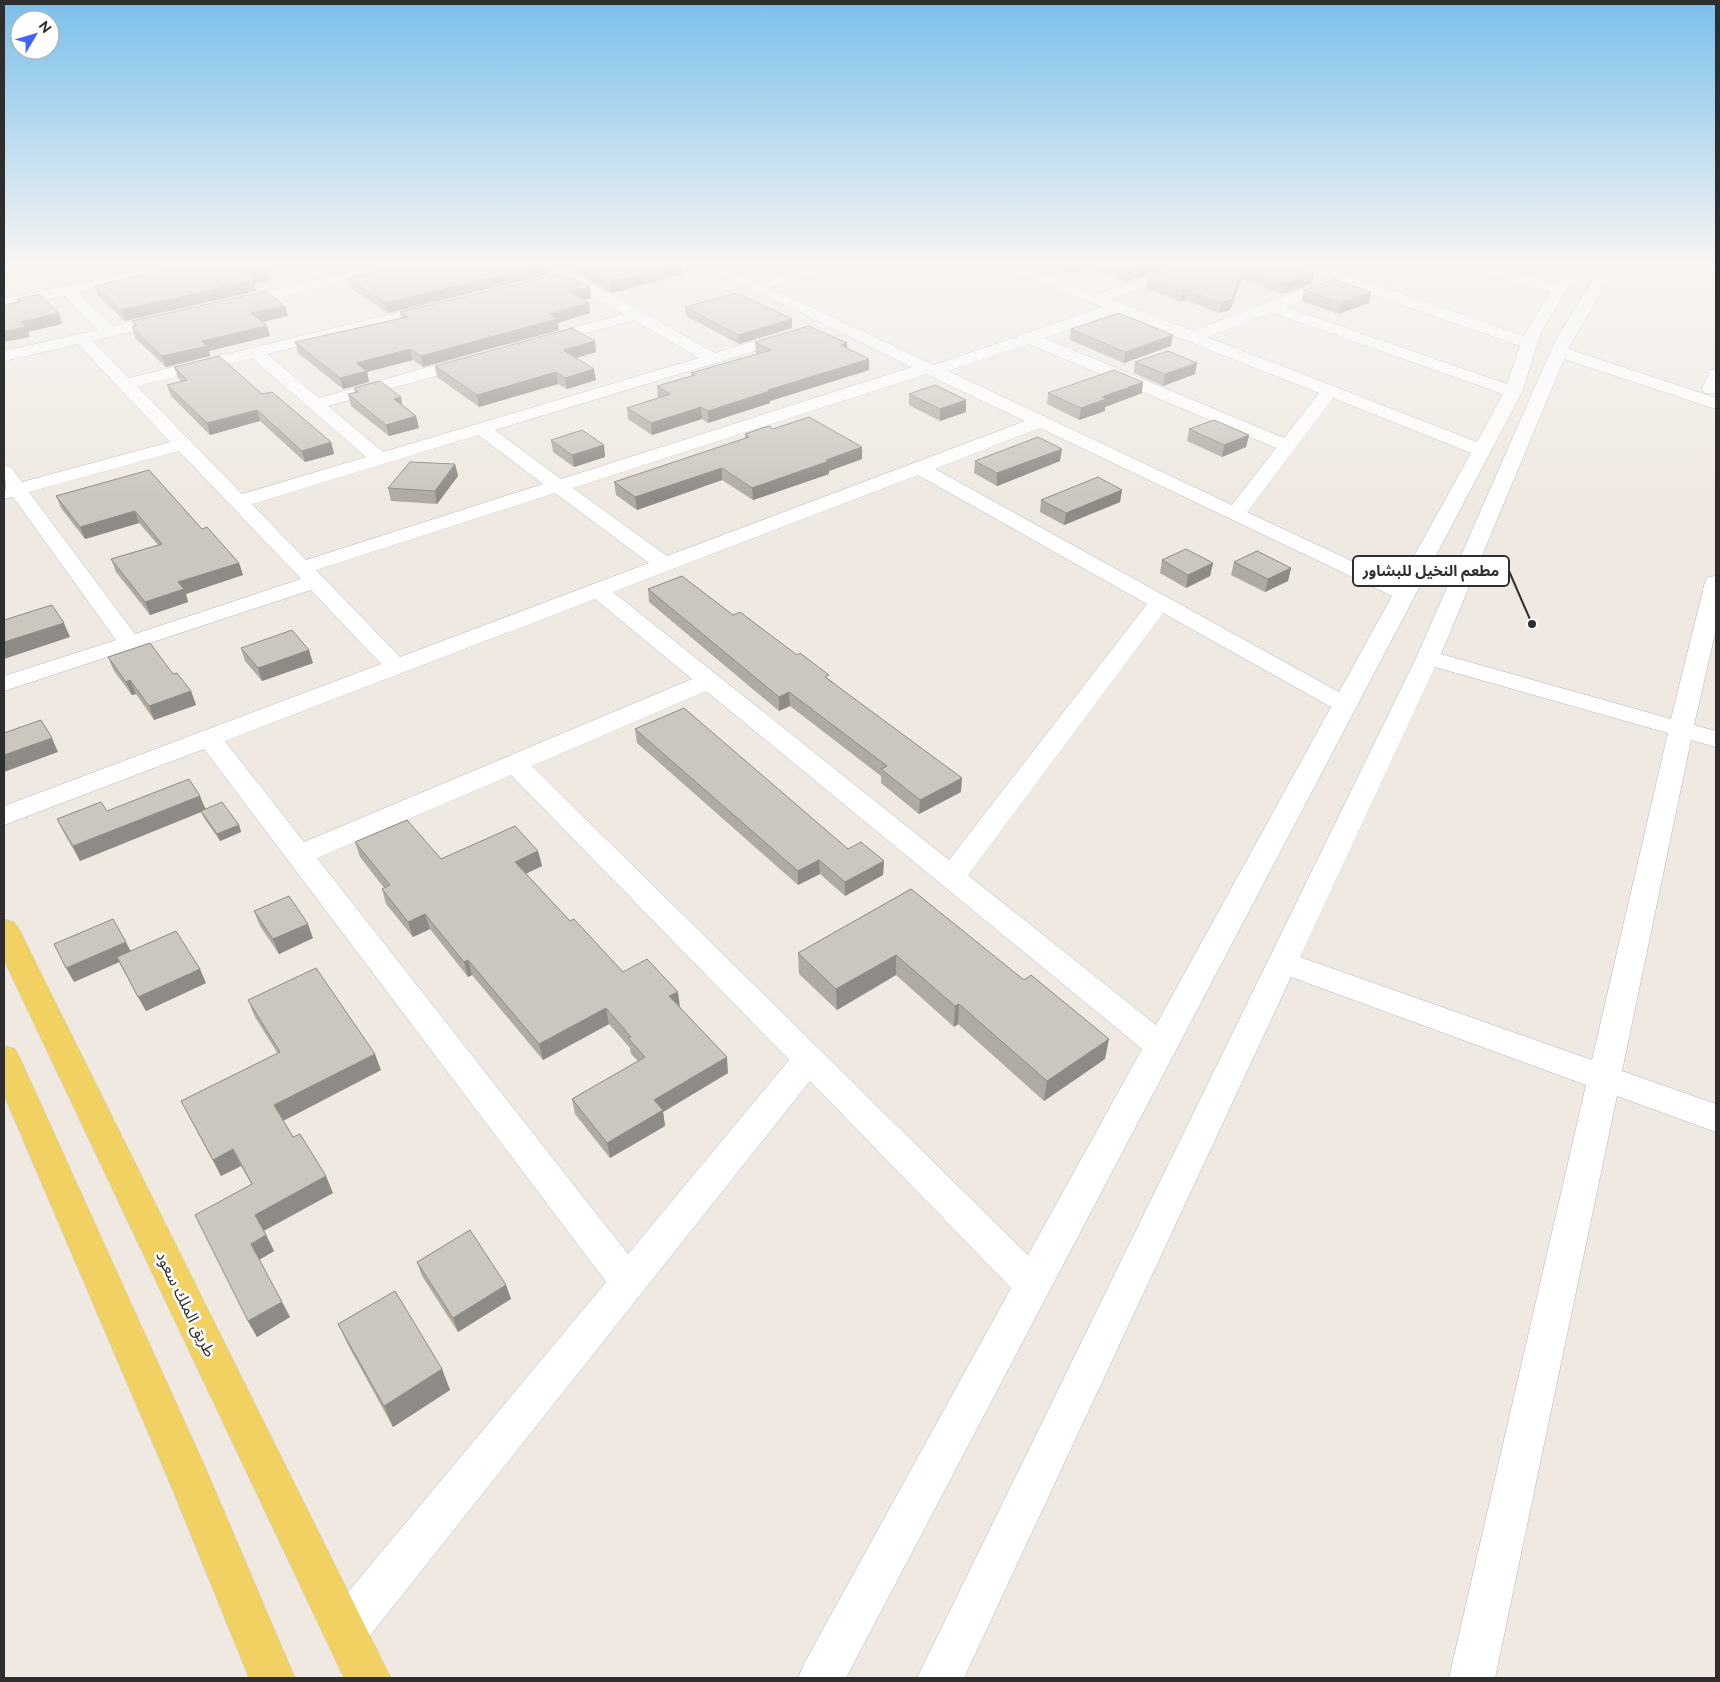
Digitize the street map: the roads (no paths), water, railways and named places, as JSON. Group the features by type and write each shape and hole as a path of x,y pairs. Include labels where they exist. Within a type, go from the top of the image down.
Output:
{"main road":[{"name":"طريق الملك سعود","path":"4,929 368,1678"},
{"path":"4,1058 191,1484 272,1678"}],"street":[{"path":"4,356 70,340"},
{"path":"83,340 396,667"},
{"path":"125,384 303,340"},
{"path":"523,346 543,340"},
{"path":"682,340 714,358"},
{"path":"238,502 773,340"},
{"path":"868,340 1404,594"},
{"path":"4,684 130,643 308,575 558,486 1021,340"},
{"path":"1035,340 1287,446"},
{"path":"1202,340 1481,450"},
{"path":"1366,340 1513,392"},
{"path":"821,1678 1513,392 1531,340"},
{"path":"940,1678 1428,658 1565,340"},
{"path":"1561,347 1715,389"},
{"path":"256,352 379,459"},
{"path":"316,404 485,357"},
{"path":"1235,514 1329,391"},
{"path":"4,816 1040,422"},
{"path":"481,428 665,565"},
{"path":"10,491 182,444"},
{"path":"920,468 1345,705"},
{"path":"4,471 10,491 130,643"},
{"path":"1472,1678 1681,729 1716,582"},
{"path":"597,590 1161,1047"},
{"path":"951,877 1160,602"},
{"path":"1428,658 1716,739"},
{"path":"299,854 709,681"},
{"path":"209,738 628,1282"},
{"path":"514,764 1033,1285"},
{"path":"1282,962 1716,1118"},
{"path":"345,1631 809,1059"}],"place":[{"name":"مطعم النخيل للبشاور","path":"1532,624"}]}
